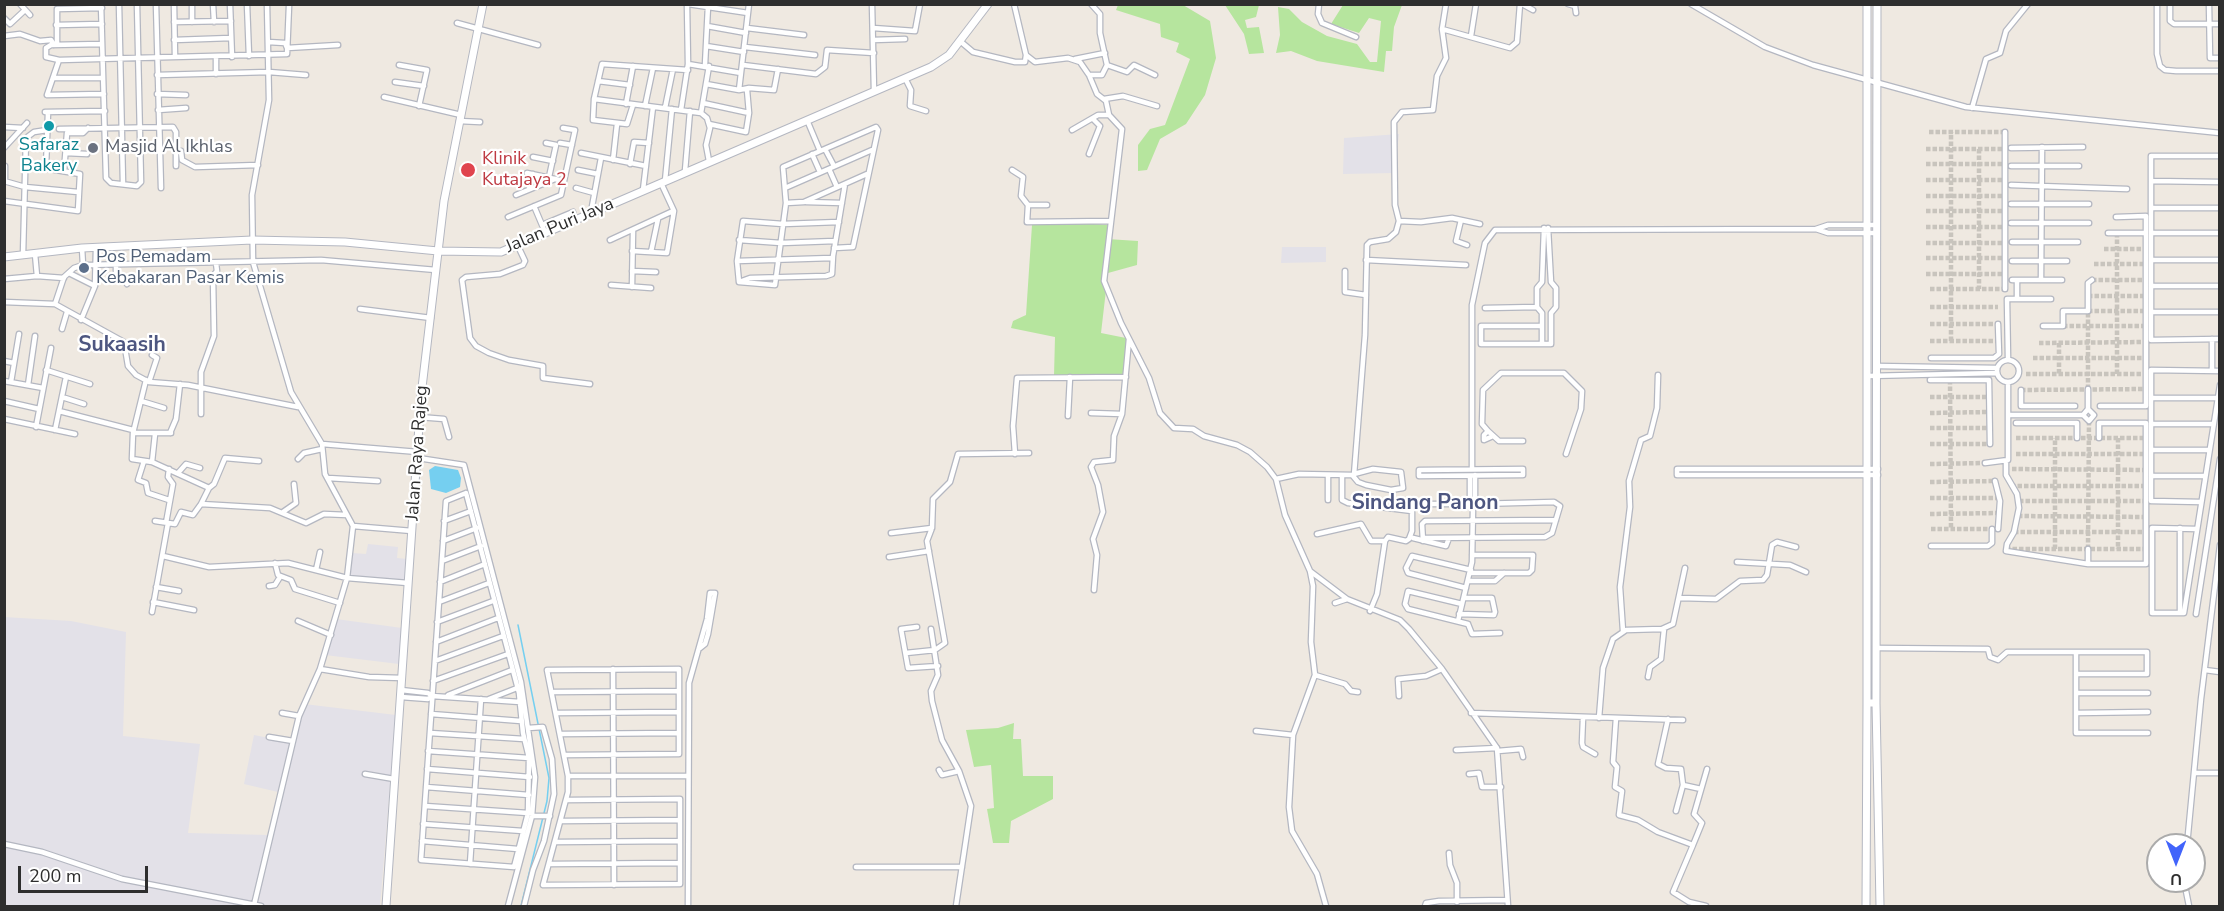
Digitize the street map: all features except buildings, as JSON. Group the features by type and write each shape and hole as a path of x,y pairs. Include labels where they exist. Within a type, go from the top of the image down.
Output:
{"street":[{"path":"20,4 30,15"},
{"path":"119,4 123,184"},
{"path":"137,4 138,58 140,127 141,182 139,185 111,183 106,178 105,111 103,78 103,59 101,6 58,8 52,45 46,58 59,60 103,59 119,59 138,58 157,58 175,57 231,57 288,54 289,6"},
{"path":"156,4 161,188"},
{"path":"174,4 175,57"},
{"path":"192,4 192,22"},
{"path":"213,4 214,22"},
{"path":"230,4 231,57"},
{"path":"247,4 249,56"},
{"path":"254,905 299,716 320,669 347,578 353,526 322,464 322,446 299,407 287,380 253,261 252,200 268,107 267,4"},
{"name":"Jalan Raya Rajeg","path":"386,906 420,417 430,318 460,118 483,4"},
{"path":"681,110 688,67 687,4 748,13"},
{"path":"739,90 749,4"},
{"path":"872,4 874,91"},
{"path":"873,28 915,31 920,4"},
{"name":"Jalan Puri Jaya","path":"4,257 22,255 36,257 96,248 252,243 345,242 438,254 492,253 518,247 543,229 663,184 685,171 808,123 874,91 908,84 940,62 960,41 988,4"},
{"path":"960,41 973,52 1015,62 1025,62 1026,55 1014,4"},
{"path":"1089,75 1102,75 1107,65 1100,33 1100,14 1091,4"},
{"path":"1319,4 1318,14 1322,23 1356,38"},
{"path":"1276,479 1299,474 1342,477 1354,475 1373,468 1401,472 1403,488 1391,490 1366,485 1358,482 1354,475 1366,295 1366,260 1368,243 1394,235 1399,221 1395,205 1394,122 1402,112 1433,110 1437,76 1446,58 1442,28 1446,4"},
{"path":"1471,36 1476,4"},
{"path":"1442,28 1510,48 1515,46 1521,4 1533,10"},
{"path":"1568,4 1575,6 1576,13"},
{"path":"1691,4 1765,47 1813,65 1972,108 2220,134"},
{"path":"1866,906 1867,4"},
{"path":"1877,4 1876,703 1880,906"},
{"path":"1972,108 1986,59 2000,53 2006,31 2028,4"},
{"path":"2157,4 2157,54 2160,66 2165,70 2176,71 2220,71"},
{"path":"2170,4 2171,23 2220,24"},
{"path":"2210,4 2210,58 2220,58"},
{"path":"701,113 706,84 708,6"},
{"path":"4,18 12,25 25,10"},
{"path":"174,22 231,21"},
{"path":"457,23 538,45"},
{"path":"56,25 102,24"},
{"path":"707,26 804,35"},
{"path":"7,35 20,34 40,42 51,40 52,45"},
{"path":"174,40 231,38"},
{"path":"873,40 905,39"},
{"path":"268,42 285,43 288,48"},
{"path":"52,45 102,44"},
{"path":"288,48 338,45"},
{"path":"706,46 815,55"},
{"path":"743,65 816,74 825,67 827,50 874,52"},
{"path":"1026,55 1035,62 1075,59 1105,53"},
{"path":"216,57 216,74"},
{"path":"1075,59 1089,75 1097,94 1104,99 1109,115 1123,132 1104,281 1149,378 1160,413 1174,428 1245,448 1276,479 1285,515 1310,571 1313,586 1311,642 1315,675 1293,735 1289,783 1292,831 1317,874 1326,906"},
{"path":"59,60 47,95 104,94"},
{"path":"633,105 630,123 617,124 593,120 594,99 603,64 673,69 707,65 741,73"},
{"path":"399,65 427,70 419,105"},
{"path":"1107,65 1127,72 1134,66 1155,75"},
{"path":"626,104 633,66"},
{"path":"645,106 653,68"},
{"path":"665,108 673,69"},
{"path":"706,84 739,90 776,89 778,69"},
{"path":"157,75 269,72 306,75"},
{"path":"53,78 103,78"},
{"path":"598,81 630,85"},
{"path":"395,82 424,86"},
{"path":"908,84 913,108 926,111"},
{"path":"594,99 701,113 709,124 746,132 749,113 747,90"},
{"path":"158,94 186,95"},
{"path":"1104,99 1123,96 1157,106"},
{"path":"384,98 480,122"},
{"path":"703,103 749,113"},
{"path":"643,190 653,107"},
{"path":"158,110 186,108"},
{"path":"632,251 667,253 674,211 663,184 672,109"},
{"path":"46,168 46,112 105,111"},
{"path":"685,171 690,111"},
{"path":"1072,130 1093,119 1109,115"},
{"path":"1089,154 1100,126 1093,119"},
{"path":"4,148 27,123"},
{"path":"808,123 831,167 837,187"},
{"path":"613,160 617,124"},
{"path":"709,124 706,145 709,161"},
{"path":"4,127 23,128"},
{"path":"58,129 140,127 176,130 176,166"},
{"path":"834,248 853,247 878,130 876,127 783,167 786,203 783,224 781,243 776,278 774,286 739,282 737,261 743,220 783,224 839,222"},
{"path":"64,171 67,133 83,133 88,128"},
{"path":"508,217 561,195 575,130 563,128"},
{"path":"22,255 26,138 34,132 46,130"},
{"path":"2005,132 2005,289"},
{"path":"630,164 634,142 649,143"},
{"path":"546,143 556,145 552,178"},
{"path":"560,143 572,145"},
{"path":"2011,147 2083,147"},
{"path":"2041,280 2042,147"},
{"path":"785,188 872,150"},
{"path":"181,151 182,160 195,167 258,165"},
{"path":"66,153 87,154"},
{"path":"581,153 646,166"},
{"path":"812,154 820,172"},
{"path":"2100,406 2146,406 2151,156 2220,156"},
{"path":"532,157 553,161"},
{"path":"591,212 602,158"},
{"path":"4,201 76,212 80,174 25,165"},
{"path":"5,166 5,181 25,187 78,192"},
{"path":"2011,166 2079,166"},
{"path":"578,170 598,174"},
{"path":"1012,170 1023,177 1021,196 1028,205 1027,223 1110,221"},
{"path":"1867,172 1877,172"},
{"path":"529,189 530,173 564,181"},
{"path":"804,202 867,174"},
{"path":"516,195 552,178"},
{"path":"2151,182 2220,182"},
{"path":"776,278 829,276 833,272 832,258 845,184"},
{"path":"2011,185 2127,189"},
{"path":"576,188 594,193"},
{"path":"786,203 842,203"},
{"path":"2011,204 2089,204"},
{"path":"1028,205 1047,205"},
{"path":"534,206 543,229 573,212"},
{"path":"2151,208 2220,208"},
{"path":"610,240 674,211"},
{"path":"2116,216 2146,216 2151,260 2151,340 2220,339"},
{"path":"1399,221 1421,222 1440,218 1480,224"},
{"path":"651,252 658,219"},
{"path":"1461,220 1456,241 1467,245"},
{"path":"2012,223 2089,223"},
{"path":"1472,469 1472,305 1485,243 1489,235 1501,228 1816,229 1828,233 1877,229"},
{"path":"1542,344 1542,313 1537,307 1537,288 1542,282 1542,257 1546,253 1546,228"},
{"path":"632,287 633,231"},
{"path":"2108,233 2220,233"},
{"path":"739,240 781,243 835,241"},
{"path":"2012,242 2078,242"},
{"path":"518,247 524,258 523,265 504,273 466,277 462,280 467,323 473,343 508,360 543,366 543,378 590,384"},
{"path":"81,320 95,286 96,248"},
{"path":"82,250 83,265"},
{"path":"1542,326 1481,326 1481,344 1551,344 1551,313 1556,307 1556,288 1551,282 1550,257 1546,253"},
{"path":"36,257 37,276"},
{"path":"737,261 832,258"},
{"path":"55,304 64,278 83,265 349,260 436,269"},
{"path":"1366,260 1466,265"},
{"path":"2151,260 2220,260"},
{"path":"2012,261 2067,261"},
{"path":"201,414 201,372 214,336 213,276 217,271 216,263"},
{"path":"116,265 116,278 124,279 127,284"},
{"path":"632,271 656,272"},
{"path":"1345,271 1346,292 1366,295"},
{"path":"69,273 95,286"},
{"path":"4,279 37,276 64,278"},
{"path":"2017,299 2014,280 2062,280"},
{"path":"2043,326 2063,326 2063,311 2088,311 2088,283 2092,280"},
{"path":"1542,282 1551,282"},
{"path":"611,285 651,288"},
{"path":"2151,286 2220,286"},
{"path":"1878,366 1926,371 1997,370 2007,359 2007,299 2051,299"},
{"path":"4,302 55,304 124,342 128,366 147,381 200,387 299,407"},
{"path":"1485,308 1537,307"},
{"path":"1998,307 2007,307"},
{"path":"360,309 430,318"},
{"path":"62,329 67,312"},
{"path":"2151,312 2220,312"},
{"path":"1542,313 1551,313"},
{"path":"1868,316 1878,316"},
{"path":"1930,358 1994,358 1998,354 1998,324"},
{"path":"19,334 8,382 43,388"},
{"path":"27,385 35,336"},
{"path":"1094,590 1096,555 1093,539 1103,512 1092,465 1113,460 1114,436 1122,414 1128,336"},
{"path":"2212,339 2212,370"},
{"path":"36,427 51,348"},
{"path":"2212,351 2220,351"},
{"path":"152,355 157,358 147,381 133,431 131,458 152,462 209,488"},
{"path":"2212,358 2220,358"},
{"path":"1997,370 1999,378 2008,382 2016,379 2020,370 2016,362 2007,359"},
{"path":"4,361 14,363"},
{"path":"46,370 90,384"},
{"path":"2201,502 2151,501 2151,370 2220,370"},
{"path":"1868,376 1922,376 1926,371"},
{"path":"1523,441 1499,441 1482,424 1483,390 1501,373 1564,373 1582,391 1581,409 1566,454"},
{"path":"1623,631 1620,587 1630,507 1629,481 1641,440 1650,436 1657,408 1658,375"},
{"path":"56,430 66,377"},
{"path":"1015,454 1014,380 1022,377 1126,377"},
{"path":"1068,416 1070,377"},
{"path":"1930,380 1989,380 1990,444"},
{"path":"2008,382 2009,456 2006,462 2006,475 2017,494 2019,508 2014,532 2007,544 2006,551 2010,554 2088,564 2146,564 2146,423 2099,423 2099,438"},
{"path":"59,411 133,431 155,434 172,433 180,384"},
{"path":"2197,529 2152,528 2152,613 2184,613 2220,385"},
{"path":"2008,415 2083,415 2088,410 2088,389"},
{"path":"2021,390 2021,406 2075,406"},
{"path":"62,398 84,404"},
{"path":"2151,398 2217,398"},
{"path":"4,401 39,409"},
{"path":"141,401 164,408"},
{"path":"2083,415 2085,420 2093,418 2093,412 2088,410"},
{"path":"1091,413 1122,414"},
{"path":"420,417 444,419 449,437"},
{"path":"4,419 75,434"},
{"path":"2016,423 2077,423 2077,438"},
{"path":"2151,424 2213,424"},
{"path":"1484,440 1484,435 1488,431"},
{"path":"152,462 155,434"},
{"path":"1472,445 1480,445 1484,440 1493,436"},
{"path":"298,459 306,452 322,446 418,455 464,465 512,646 535,777 530,814 508,906"},
{"path":"2151,450 2209,450"},
{"path":"906,653 935,650 944,646 945,639 927,535 932,528 933,499 950,482 958,454 1029,453"},
{"path":"155,521 176,523 182,512 193,514 214,483 225,458 259,461"},
{"path":"2196,614 2220,459"},
{"path":"144,461 138,480 145,482 148,493 170,500"},
{"path":"1985,463 2006,462"},
{"path":"178,473 186,464 200,468"},
{"path":"152,612 163,556 173,482 168,477 169,469"},
{"path":"1444,469 1444,476"},
{"path":"1444,469 1472,469 1523,472 1473,476 1419,476 1419,470 1444,469"},
{"path":"1677,472 1878,472"},
{"path":"1328,500 1329,476"},
{"path":"1458,621 1472,555 1473,476"},
{"path":"2151,476 2205,476"},
{"path":"1342,477 1342,500 1351,504 1412,511 1412,531 1408,541 1388,537 1385,541 1377,594 1370,611"},
{"path":"328,478 378,481"},
{"path":"1995,481 2000,501 1998,529"},
{"path":"283,512 296,502 294,484"},
{"path":"466,493 477,528 520,702 521,721 529,758 530,814 514,867 421,860 444,521 446,501 466,493"},
{"path":"1413,538 1446,546 1449,538 1545,537 1552,533 1560,506 1554,502 1423,504"},
{"path":"201,504 270,508 306,523 324,514 347,515"},
{"path":"444,521 471,511"},
{"path":"1423,539 1422,524 1425,522 1556,520"},
{"path":"1317,534 1361,524 1369,539 1385,541"},
{"path":"353,526 412,531"},
{"path":"443,541 477,528"},
{"path":"891,533 932,528"},
{"path":"2180,528 2180,613"},
{"path":"1931,546 1988,546 1992,543 1992,529"},
{"path":"1680,598 1716,599 1740,581 1763,580 1767,575 1770,548 1774,543 1796,547"},
{"path":"2188,833 2220,545"},
{"path":"441,561 481,546"},
{"path":"2088,549 2088,564"},
{"path":"889,557 928,551"},
{"path":"316,570 320,552"},
{"path":"1466,588 1408,573 1406,568 1412,556 1470,571 1531,572 1533,555 1472,555"},
{"path":"163,556 208,567 275,563 347,578 409,583"},
{"path":"1737,562 1790,565 1806,572"},
{"path":"275,563 280,577"},
{"path":"440,582 485,564"},
{"path":"1599,718 1603,668 1609,646 1623,631 1632,628 1664,629 1676,620 1685,568"},
{"path":"1310,571 1347,599 1370,611 1400,620 1442,669 1498,750 1508,903 1439,901 1426,903 1425,906"},
{"path":"1468,581 1495,581 1504,573"},
{"path":"280,577 291,580 295,589 340,603"},
{"path":"269,586 275,585 280,577"},
{"path":"439,602 489,583"},
{"path":"156,587 179,591"},
{"path":"1462,604 1408,591 1405,604 1408,609 1468,624"},
{"path":"688,906 689,683 700,648 705,644 712,593"},
{"path":"1460,614 1466,616 1494,615 1492,598 1464,598"},
{"path":"1335,603 1347,599"},
{"path":"437,622 494,601"},
{"path":"153,602 194,610"},
{"path":"1466,616 1472,634 1500,633"},
{"path":"436,642 498,618"},
{"path":"298,621 331,635"},
{"path":"917,627 901,629 908,668 938,666"},
{"path":"931,629 938,666 938,677 931,691 932,701 942,740 959,771 970,806 956,906"},
{"path":"1648,677 1650,667 1661,659 1664,629"},
{"path":"435,661 503,636"},
{"path":"1877,648 1988,649 1990,657 1998,660 2007,652 2147,652 2147,674 2076,674"},
{"path":"2076,652 2076,733 2148,733"},
{"path":"433,681 508,654"},
{"path":"320,669 369,677 402,678"},
{"path":"613,669 614,885"},
{"path":"564,755 679,754 679,669 548,670 554,692 557,713 561,734 564,755 568,776 567,800 543,885 680,884 680,799 567,800"},
{"path":"1399,696 1398,679 1426,676 1442,669"},
{"path":"445,697 512,670"},
{"path":"2205,670 2220,672"},
{"path":"1315,675 1345,684 1350,691 1358,692"},
{"path":"488,700 517,688"},
{"path":"554,692 679,691"},
{"path":"2076,693 2148,693"},
{"path":"401,694 428,699 432,696 520,702"},
{"path":"470,864 481,699"},
{"path":"1867,703 1876,703"},
{"path":"557,713 679,712"},
{"path":"2076,712 2148,712"},
{"path":"282,713 299,716"},
{"path":"1471,713 1683,720"},
{"path":"431,714 521,721"},
{"path":"1583,718 1581,742 1583,747 1595,754"},
{"path":"1616,718 1615,787 1622,791 1618,814 1693,845"},
{"path":"1668,719 1658,764 1666,768 1681,769 1683,785 1676,811"},
{"path":"524,906 546,816 554,794 552,759 539,727 528,728"},
{"path":"1256,731 1293,735"},
{"path":"430,733 524,739"},
{"path":"561,734 679,733"},
{"path":"269,737 293,741"},
{"path":"1456,750 1521,749 1523,757"},
{"path":"428,751 529,758"},
{"path":"427,769 530,777"},
{"path":"1706,906 1689,902 1673,892 1702,823 1694,814 1707,769"},
{"path":"939,770 942,775 959,771"},
{"path":"2194,773 2220,773"},
{"path":"364,774 394,779"},
{"path":"1469,774 1479,774 1482,787 1502,787"},
{"path":"568,776 687,776"},
{"path":"1683,785 1701,789"},
{"path":"426,787 529,795"},
{"path":"425,806 546,816"},
{"path":"562,821 680,820"},
{"path":"423,824 523,831"},
{"path":"556,842 680,841"},
{"path":"422,842 518,849"},
{"path":"4,844 42,852 122,879 261,906"},
{"path":"1449,853 1450,866 1457,883 1457,902"},
{"path":"549,864 680,863"},
{"path":"856,867 962,867"}],"shaded area":[{"path":"1399,134 1394,173 1343,174 1344,138"},
{"path":"1282,247 1326,247 1326,262 1281,263"},
{"path":"368,544 398,547 397,558 408,559 407,584 350,579 352,553 366,554"},
{"path":"4,617 71,621 126,632 123,736 200,744 188,833 268,835 278,792 244,784 254,735 295,743 304,704 396,715 380,906 5,906"},
{"path":"336,619 402,628 399,664 325,655"}],"green space":[{"path":"1118,5 1183,5 1210,21 1216,58 1205,95 1186,124 1160,139 1147,170 1138,171 1138,145 1150,129 1165,125 1190,59 1176,52 1179,43 1161,37 1160,24 1116,10"},
{"path":"1225,5 1259,5 1256,17 1245,20 1247,28 1259,27 1264,53 1249,54 1244,34"},
{"path":"1343,5 1402,5 1394,27 1392,51 1386,51 1384,72 1317,61 1291,51 1276,53 1280,35 1278,7 1289,9 1302,22 1327,36 1357,44 1370,62 1377,62 1381,21 1369,18 1359,33 1331,24"},
{"path":"1078,223 1109,225 1107,239 1138,241 1137,265 1108,273 1101,333 1126,338 1125,376 1054,376 1055,337 1011,328 1013,321 1026,315 1032,225"},
{"path":"1014,723 1013,739 1021,739 1023,776 1053,776 1053,799 1011,821 1009,843 993,843 987,809 994,808 991,765 974,767 966,730 998,728"}],"water":[{"path":"435,466 458,470 461,478 460,487 446,493 431,489 429,470"}],"waterway":[{"path":"518,625 549,778 547,801 521,906"}],"tunnel":[{"path":"1929,132 2005,132"},
{"path":"1951,132 1951,341"},
{"path":"1926,149 2005,149"},
{"path":"1979,149 1979,289"},
{"path":"1926,164 2005,164"},
{"path":"1926,180 2005,180"},
{"path":"1926,196 2005,196"},
{"path":"1926,211 2005,211"},
{"path":"1926,227 2005,227"},
{"path":"2117,233 2117,374"},
{"path":"1926,243 2005,243"},
{"path":"2104,249 2146,249"},
{"path":"1926,258 2005,258"},
{"path":"2094,264 2146,264"},
{"path":"1926,274 2005,274"},
{"path":"2092,280 2146,280"},
{"path":"1930,289 2005,289"},
{"path":"2088,296 2146,296"},
{"path":"1930,307 1998,307"},
{"path":"2088,389 2088,311 2146,311"},
{"path":"1930,324 1998,324"},
{"path":"2063,326 2146,326"},
{"path":"1930,341 1998,341"},
{"path":"2039,343 2146,342"},
{"path":"2059,343 2059,374"},
{"path":"2033,358 2146,358"},
{"path":"2026,374 2146,374"},
{"path":"1950,380 1951,529"},
{"path":"2021,390 2146,389"},
{"path":"1930,397 1989,397"},
{"path":"1930,413 1989,412"},
{"path":"2088,549 2089,421"},
{"path":"1930,428 1990,428"},
{"path":"2016,438 2146,438"},
{"path":"2055,438 2055,549"},
{"path":"2118,438 2118,549"},
{"path":"1930,444 1990,444"},
{"path":"2016,454 2146,454"},
{"path":"1930,464 1985,463"},
{"path":"2012,469 2146,470"},
{"path":"1930,482 1995,481"},
{"path":"2011,486 2146,486"},
{"path":"1930,498 2000,498"},
{"path":"2019,501 2146,501"},
{"path":"1930,514 2000,513"},
{"path":"2018,516 2146,517"},
{"path":"1931,529 1994,529"},
{"path":"2014,532 2146,532"},
{"path":"2006,549 2146,549"}],"place":[{"name":"Safaraz Bakery","path":"49,126"},
{"name":"Masjid Al Ikhlas","path":"93,148"},
{"name":"Klinik Kutajaya 2","path":"468,170"},
{"name":"Pos Pemadam Kebakaran Pasar Kemis","path":"84,268"}],"district":[{"name":"Sukaasih","path":"122,346"},
{"name":"Sindang Panon","path":"1425,504"}]}
